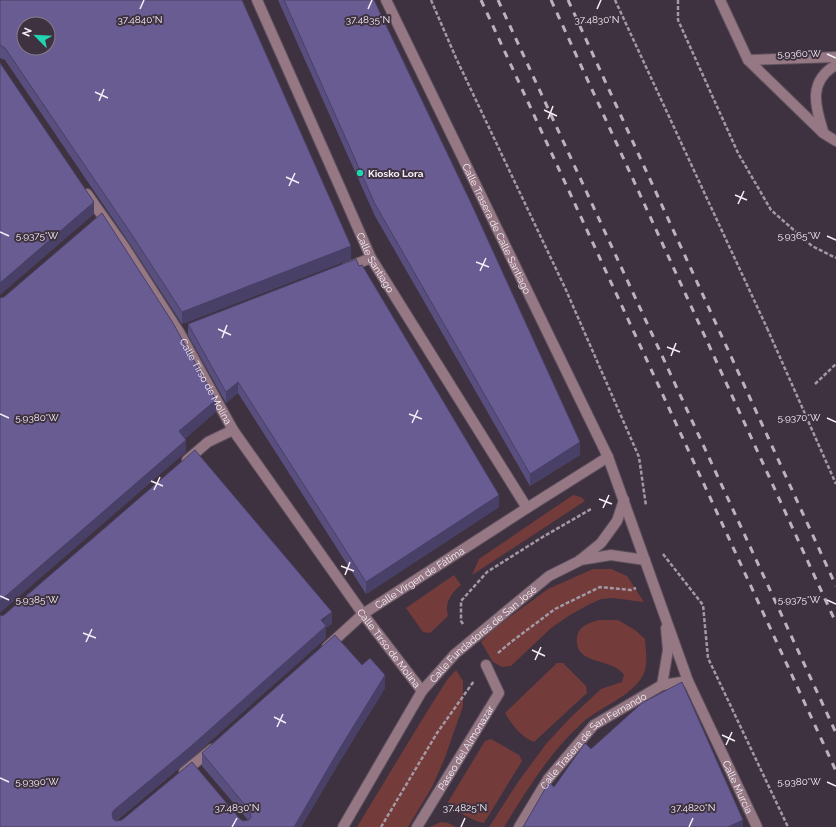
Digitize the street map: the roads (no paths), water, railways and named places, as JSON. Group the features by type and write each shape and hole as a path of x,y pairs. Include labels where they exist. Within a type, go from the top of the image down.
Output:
{"street":[{"name":"Calle Santiago","path":"257,0 370,258 527,508"},
{"name":"Calle Trasera de Calle Santiago","path":"386,0 608,457 664,613"},
{"path":"720,0 748,60 823,133 836,141"},
{"path":"748,60 836,57"},
{"path":"823,133 815,99 818,85 824,75 836,65"},
{"name":"Calle Tirso de Molina","path":"80,183 99,218 125,248 183,331 233,430 363,614 422,691"},
{"path":"334,272 370,258"},
{"path":"178,468 208,442 233,430"},
{"name":"Calle Virgen de Fátima","path":"321,652 363,614 608,457"},
{"name":"Calle Fundadores de San José","path":"343,827 422,691 455,654 549,576 578,561 601,543 617,521 624,500"},
{"name":"Calle Fundadores de San José","path":"578,561 611,555 645,560"},
{"path":"662,685 668,650 664,613"},
{"name":"Calle Murcia","path":"664,613 688,681 757,827"},
{"name":"Paseo del Almonazar","path":"417,827 499,693 486,665"},
{"name":"Calle Trasera de San Fernando","path":"519,827 548,780 594,725 662,685 688,681"},
{"path":"176,779 196,768 217,744"}],"railway":[{"path":"481,0 836,771"},
{"path":"498,0 836,733"},
{"path":"551,0 836,623"},
{"path":"568,0 836,586"}],"place":[{"name":"Kiosko Lora","path":"360,173"}]}
